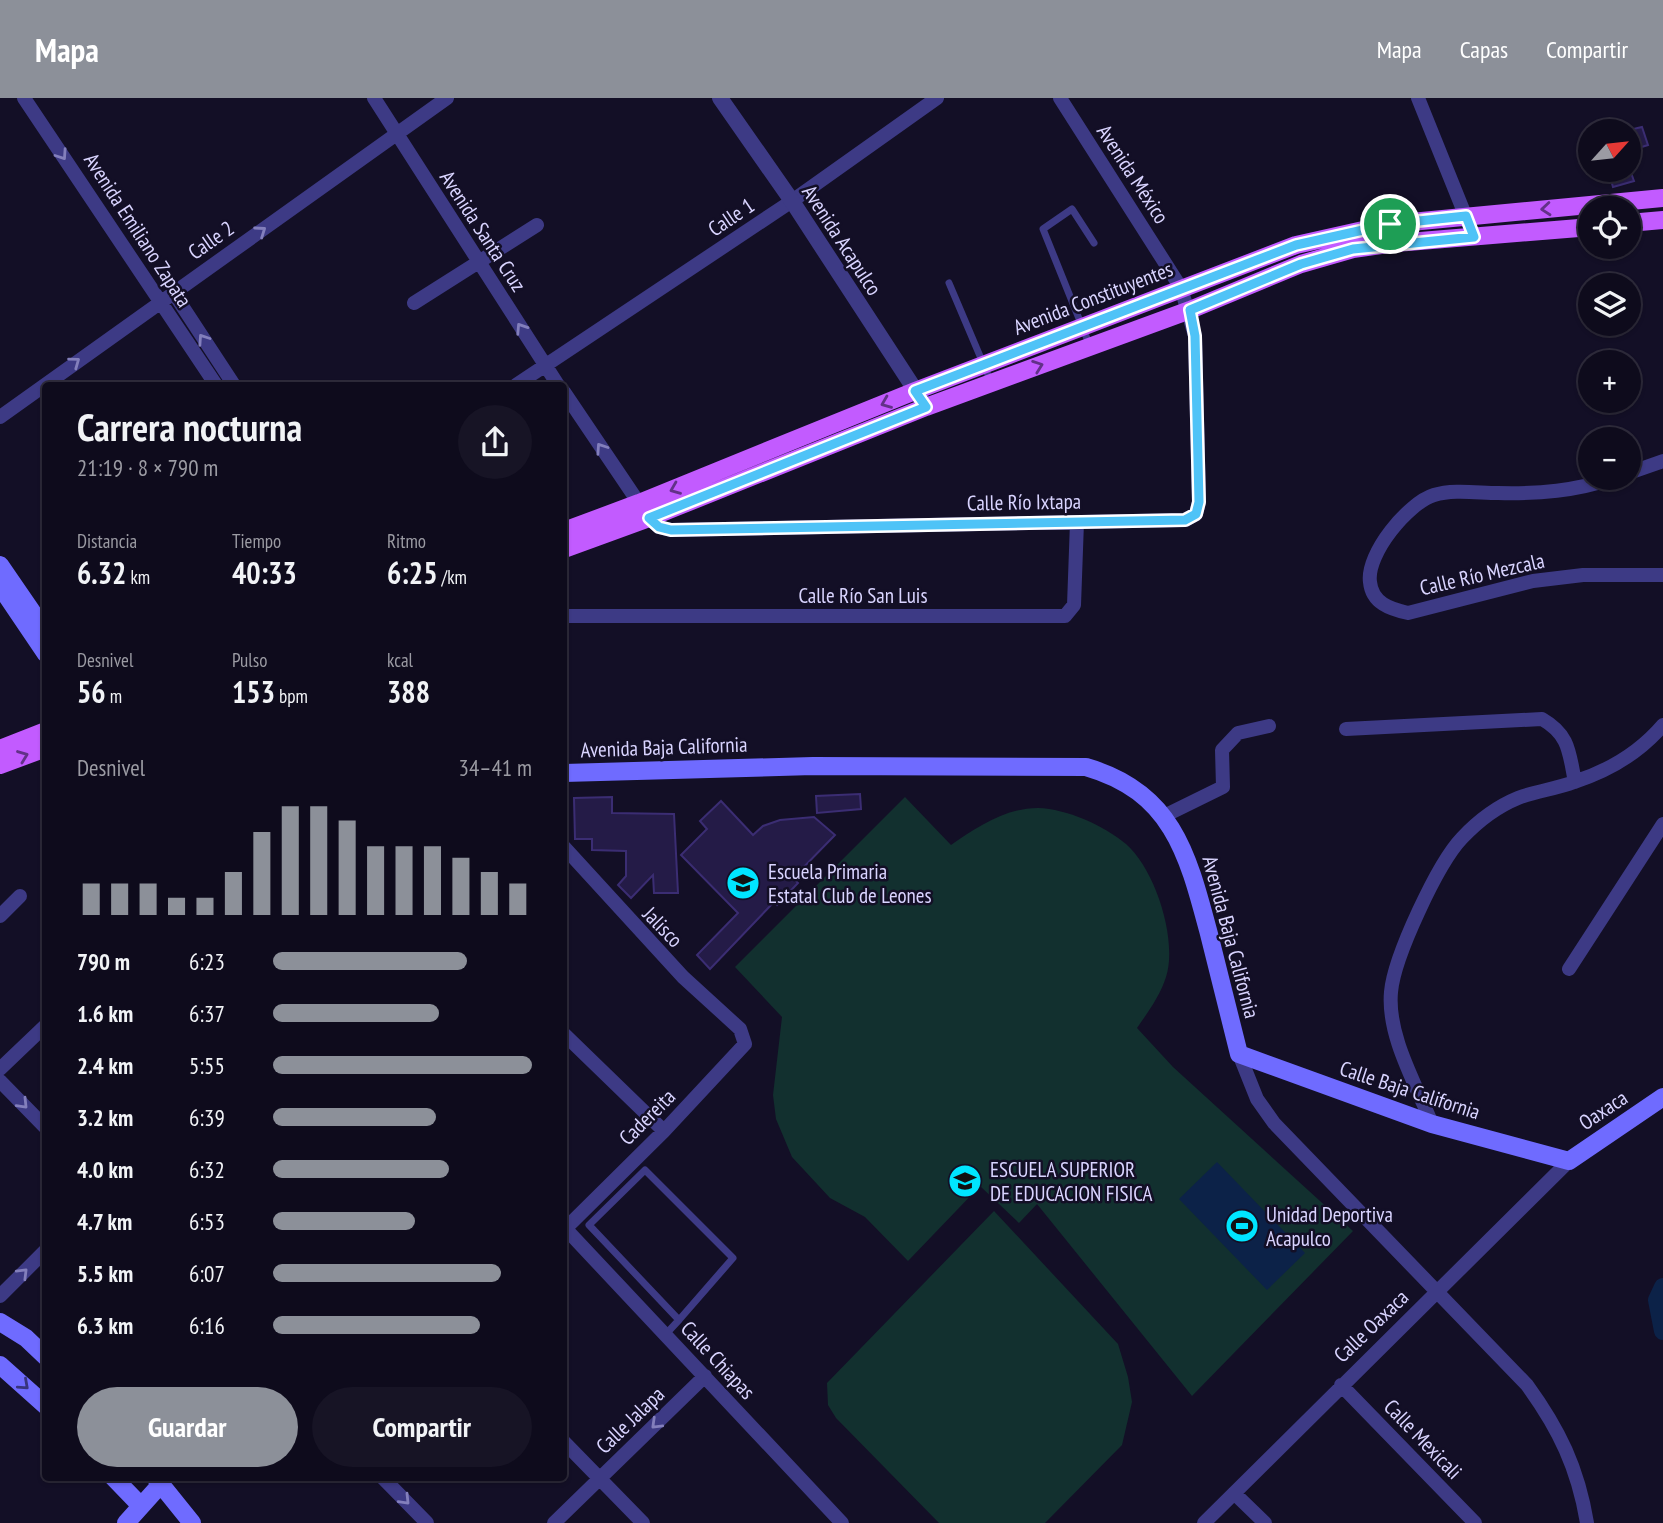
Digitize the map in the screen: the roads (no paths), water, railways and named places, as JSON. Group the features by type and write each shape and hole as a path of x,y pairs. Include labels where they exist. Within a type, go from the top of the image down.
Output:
{"main road":[{"name":"Avenida Constituyentes","path":"567,548 915,391 1296,245 1344,232 1466,216 1663,198"},
{"path":"1641,222 1663,220"},
{"name":"Avenida Constituyentes","path":"567,530 644,511 1190,310 1301,264 1353,249 1578,228"},
{"path":"0,565 42,626"},
{"path":"0,586 42,648"},
{"path":"0,749 42,733"},
{"path":"0,765 42,749"},
{"name":"Avenida Baja California","path":"567,773 813,766 1086,768 1114,775 1139,791 1164,816 1191,865 1239,1054"},
{"name":"Calle Baja California","path":"1239,1054 1432,1124 1569,1161"},
{"name":"Oaxaca","path":"1569,1161 1663,1097"},
{"path":"0,1322 26,1338 42,1353"},
{"path":"0,1365 42,1402"},
{"path":"117,1481 141,1506"},
{"path":"126,1523 157,1481"},
{"path":"159,1481 192,1523"}],"street":[{"name":"Avenida Emiliano Zapata","path":"24,98 232,382"},
{"name":"Avenida Santa Cruz","path":"374,98 556,382"},
{"name":"Calle 2","path":"47,382 447,98"},
{"name":"Avenida Acapulco","path":"720,98 792,201 926,407"},
{"name":"Calle 1","path":"521,382 792,201 937,98"},
{"name":"Avenida México","path":"1060,98 1181,288 1190,310"},
{"path":"1418,98 1474,237"},
{"path":"414,303 537,225"},
{"name":"Avenida Emiliano Zapata","path":"167,296 214,382"},
{"name":"Calle Río Ixtapa","path":"644,511 659,527 671,530 1185,520 1196,514 1199,502 1195,336 1190,310"},
{"name":"Calle 2","path":"0,416 42,386"},
{"path":"567,396 644,511"},
{"path":"1641,468 1663,461"},
{"name":"Calle Río Mezcala","path":"1578,488 1559,493 1434,495 1413,508 1388,534 1378,553 1370,581 1376,598 1390,609 1408,614 1533,581 1584,575 1663,575"},
{"name":"Calle Río San Luis","path":"567,615 1065,616 1074,606 1077,522"},
{"path":"1346,729 1542,719 1557,728 1568,745 1575,782"},
{"path":"1432,1124 1396,1033 1391,993 1398,959 1439,872 1460,840 1486,815 1518,798 1575,782 1615,765 1663,725"},
{"path":"1164,816 1223,787 1222,750 1238,733 1269,726"},
{"path":"1569,969 1663,824"},
{"name":"Jalisco","path":"567,850 673,967 740,1030"},
{"path":"0,916 20,896"},
{"path":"0,1069 42,1029"},
{"name":"Cadereita","path":"567,1225 740,1053 745,1044 740,1030"},
{"path":"567,1037 664,1131"},
{"name":"Avenida Baja California","path":"1239,1054 1257,1099 1274,1123 1527,1385 1555,1424 1574,1466 1587,1523"},
{"path":"0,1081 42,1124"},
{"name":"Calle Oaxaca","path":"1204,1523 1569,1161"},
{"name":"Calle Chiapas","path":"567,1231 842,1523"},
{"path":"0,1296 42,1254"},
{"name":"Calle Jalapa","path":"554,1523 705,1376"},
{"name":"Calle Mexicali","path":"1341,1385 1475,1523"},
{"path":"567,1445 643,1523"},
{"path":"386,1481 427,1523"},
{"path":"1234,1493 1265,1523"}],"lane":[{"path":"1090,346 1044,229 1072,209 1094,243"},
{"path":"949,283 991,383"},
{"path":"665,1335 679,1320 733,1258 645,1170 589,1225 679,1320"}],"water":[{"name":"Unidad Deportiva Acapulco","path":"1217,1162 1305,1253 1267,1290 1179,1199"}],"waterway":[{"path":"1663,1287 1657,1300 1663,1331"}],"place":[{"name":"Escuela Primaria Estatal Club de Leones","path":"743,883"},
{"name":"ESCUELA SUPERIOR DE EDUCACION FISICA","path":"965,1181"},
{"name":"Unidad Deportiva Acapulco","path":"1242,1226"}]}
